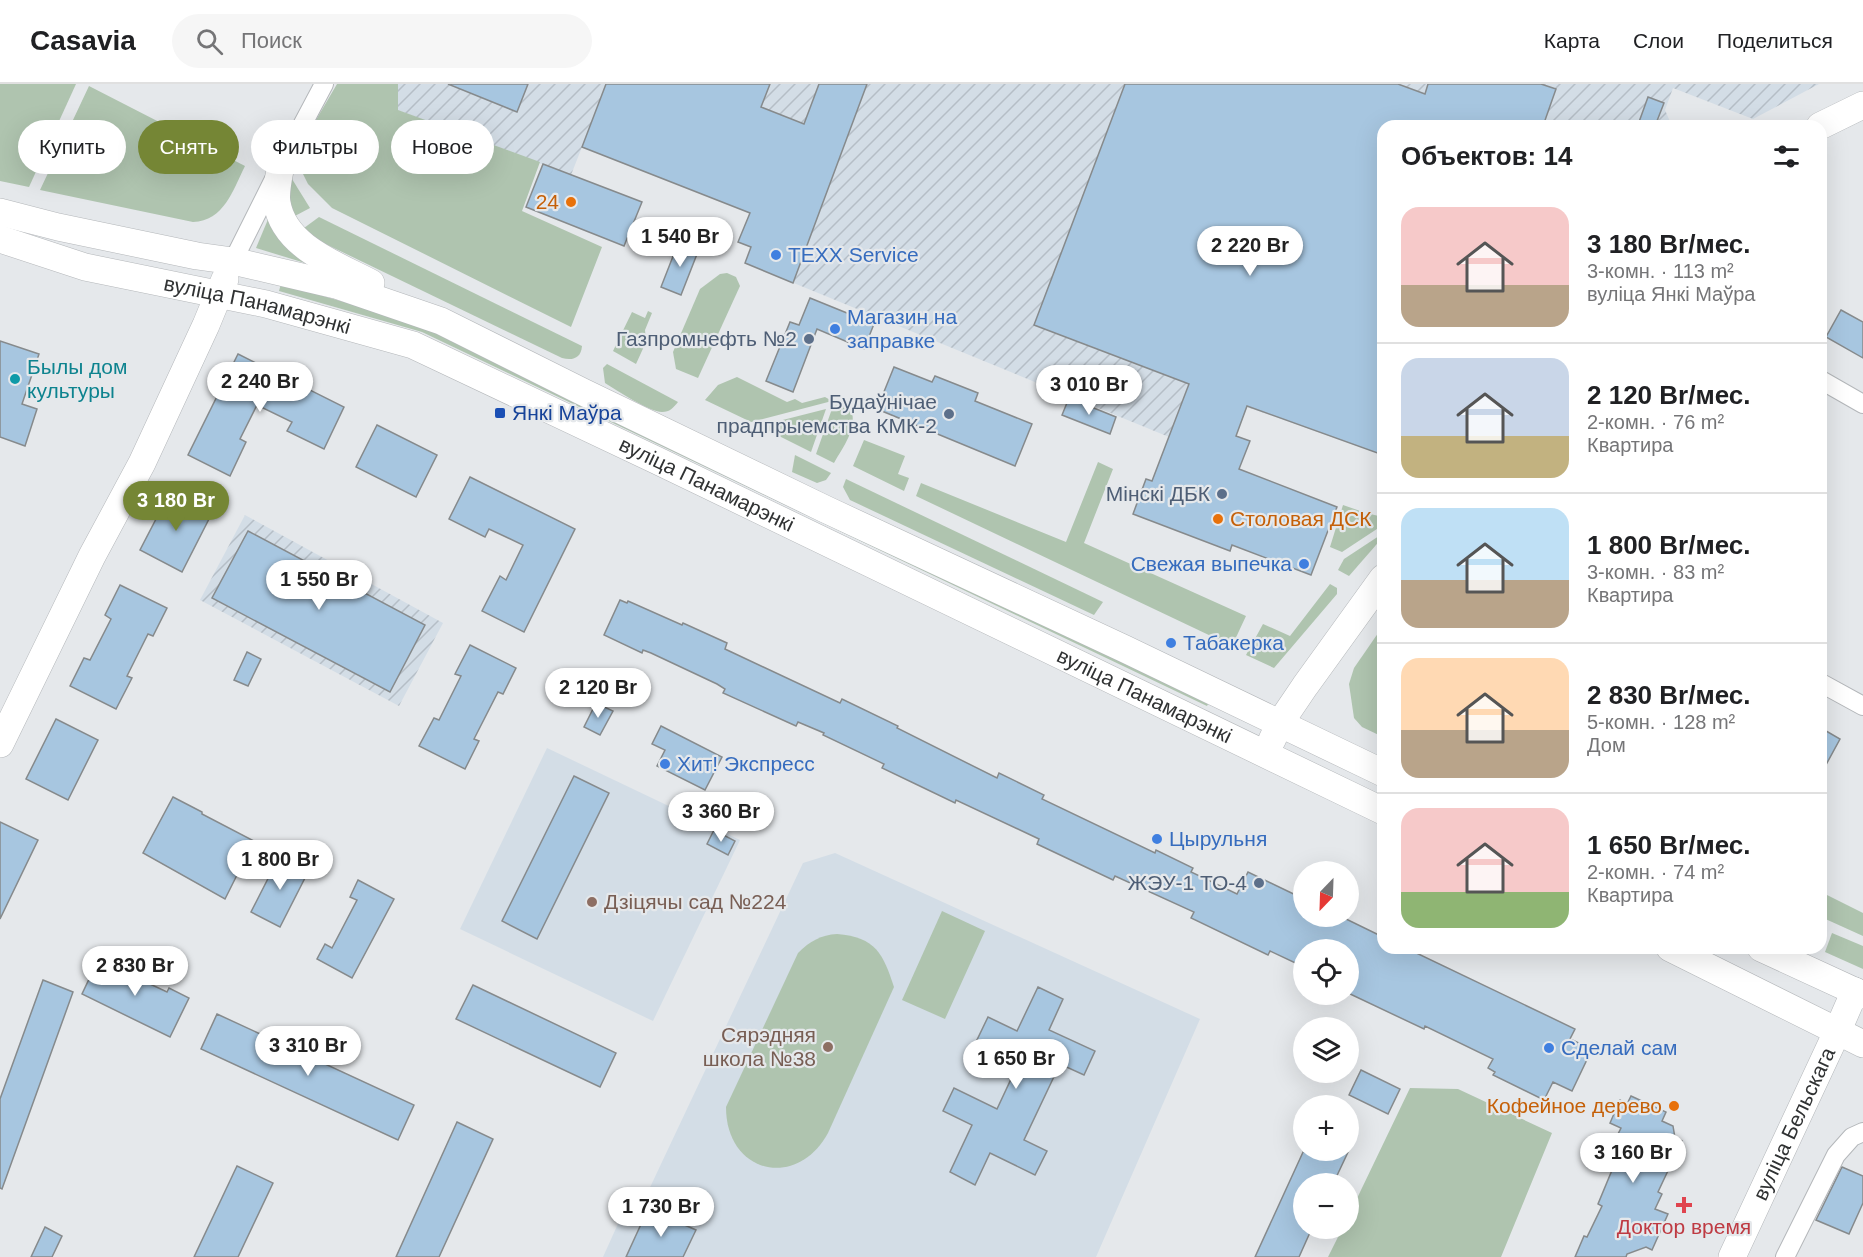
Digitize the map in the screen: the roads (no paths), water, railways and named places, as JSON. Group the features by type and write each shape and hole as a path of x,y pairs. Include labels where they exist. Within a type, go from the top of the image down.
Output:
{"main road":[{"path":"1827,123 1862,106"},
{"path":"280,174 276,202 291,232 310,251 441,321"},
{"name":"вуліца Панамарэнкі","path":"0,212 58,227 185,254 233,261 336,285 441,321 825,509 1377,770"},
{"name":"вуліца Панамарэнкі","path":"0,239 85,267 266,304 384,336 440,357 1377,808"},
{"path":"0,744 92,556 142,463 233,261"},
{"path":"1266,755 1280,723 1377,586"},
{"path":"1682,954 1863,1044"},
{"path":"1774,954 1859,993"},
{"name":"вуліца Бельскага","path":"1732,1257 1837,1032 1859,993"}],"street":[{"path":"305,120 324,84"},
{"path":"233,261 276,174"},
{"path":"1827,383 1863,404"},
{"path":"1827,686 1863,706"},
{"path":"1785,1257 1836,1155 1852,1137 1863,1132"}],"place":[{"name":"24","path":"571,202"},
{"name":"TEXX Service","path":"776,255"},
{"name":"Магазин на заправке","path":"835,329"},
{"name":"Газпромнефть №2","path":"809,339"},
{"name":"Былы дом культуры","path":"15,379"},
{"name":"Янкі Маўра","path":"500,413"},
{"name":"Будаўнічае прадпрыемства КМК-2","path":"949,414"},
{"name":"Мінскі ДБК","path":"1222,494"},
{"name":"Столовая ДСК","path":"1218,519"},
{"name":"Свежая выпечка","path":"1304,564"},
{"name":"Табакерка","path":"1171,643"},
{"name":"Хит! Экспресс","path":"665,764"},
{"name":"Цырульня","path":"1157,839"},
{"name":"ЖЭУ-1 ТО-4","path":"1259,883"},
{"name":"Дзіцячы сад №224","path":"592,902"},
{"name":"Сярэдняя школа №38","path":"828,1047"},
{"name":"Сделай сам","path":"1549,1048"},
{"name":"Кофейное дерево","path":"1674,1106"},
{"name":"Доктор время","path":"1684,1205"}]}
